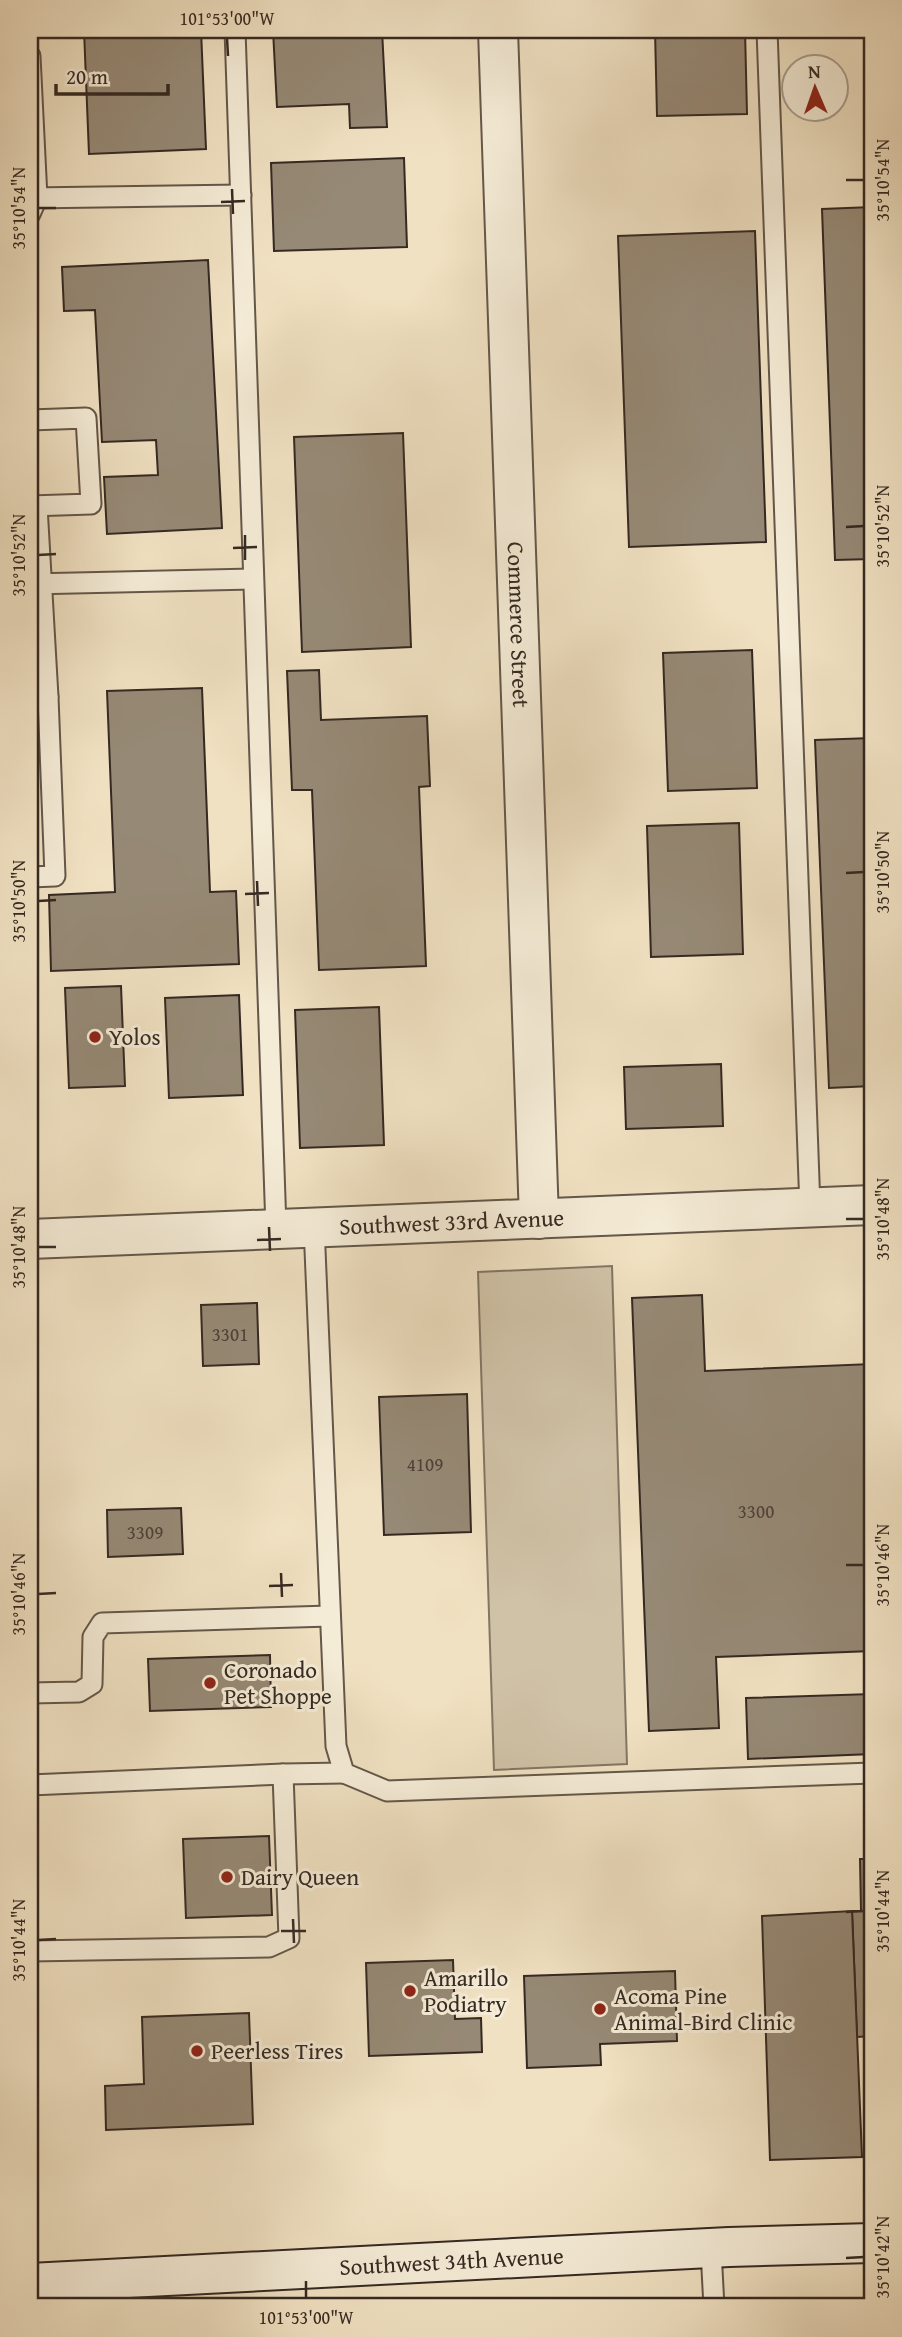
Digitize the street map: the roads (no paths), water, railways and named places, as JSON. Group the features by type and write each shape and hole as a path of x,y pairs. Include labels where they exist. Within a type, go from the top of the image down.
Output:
{"street":[{"name":"Commerce Street","path":"498,30 539,1219"},
{"name":"Southwest 33rd Avenue","path":"30,1239 872,1205"},
{"name":"Southwest 34th Avenue","path":"30,2283 872,2243"}],"lane":[{"path":"235,30 276,1228"},
{"path":"767,30 810,1208"},
{"path":"30,56 32,203 241,195"},
{"path":"30,420 86,418 91,504 34,506 39,698 54,876 30,877"},
{"path":"36,584 253,579"},
{"path":"314,1226 336,1746 344,1773"},
{"path":"30,1693 79,1692 92,1684 93,1637 102,1623 330,1616"},
{"path":"30,1784 344,1773 387,1791 872,1773"},
{"path":"30,1951 269,1947 289,1938 283,1774"},
{"path":"711,2250 714,2307"}],"place":[{"name":"Yolos","path":"95,1037"},
{"name":"Coronado Pet Shoppe","path":"210,1683"},
{"name":"Dairy Queen","path":"227,1877"},
{"name":"Amarillo Podiatry","path":"410,1991"},
{"name":"Acoma Pine Animal-Bird Clinic","path":"600,2009"},
{"name":"Peerless Tires","path":"197,2051"}]}
